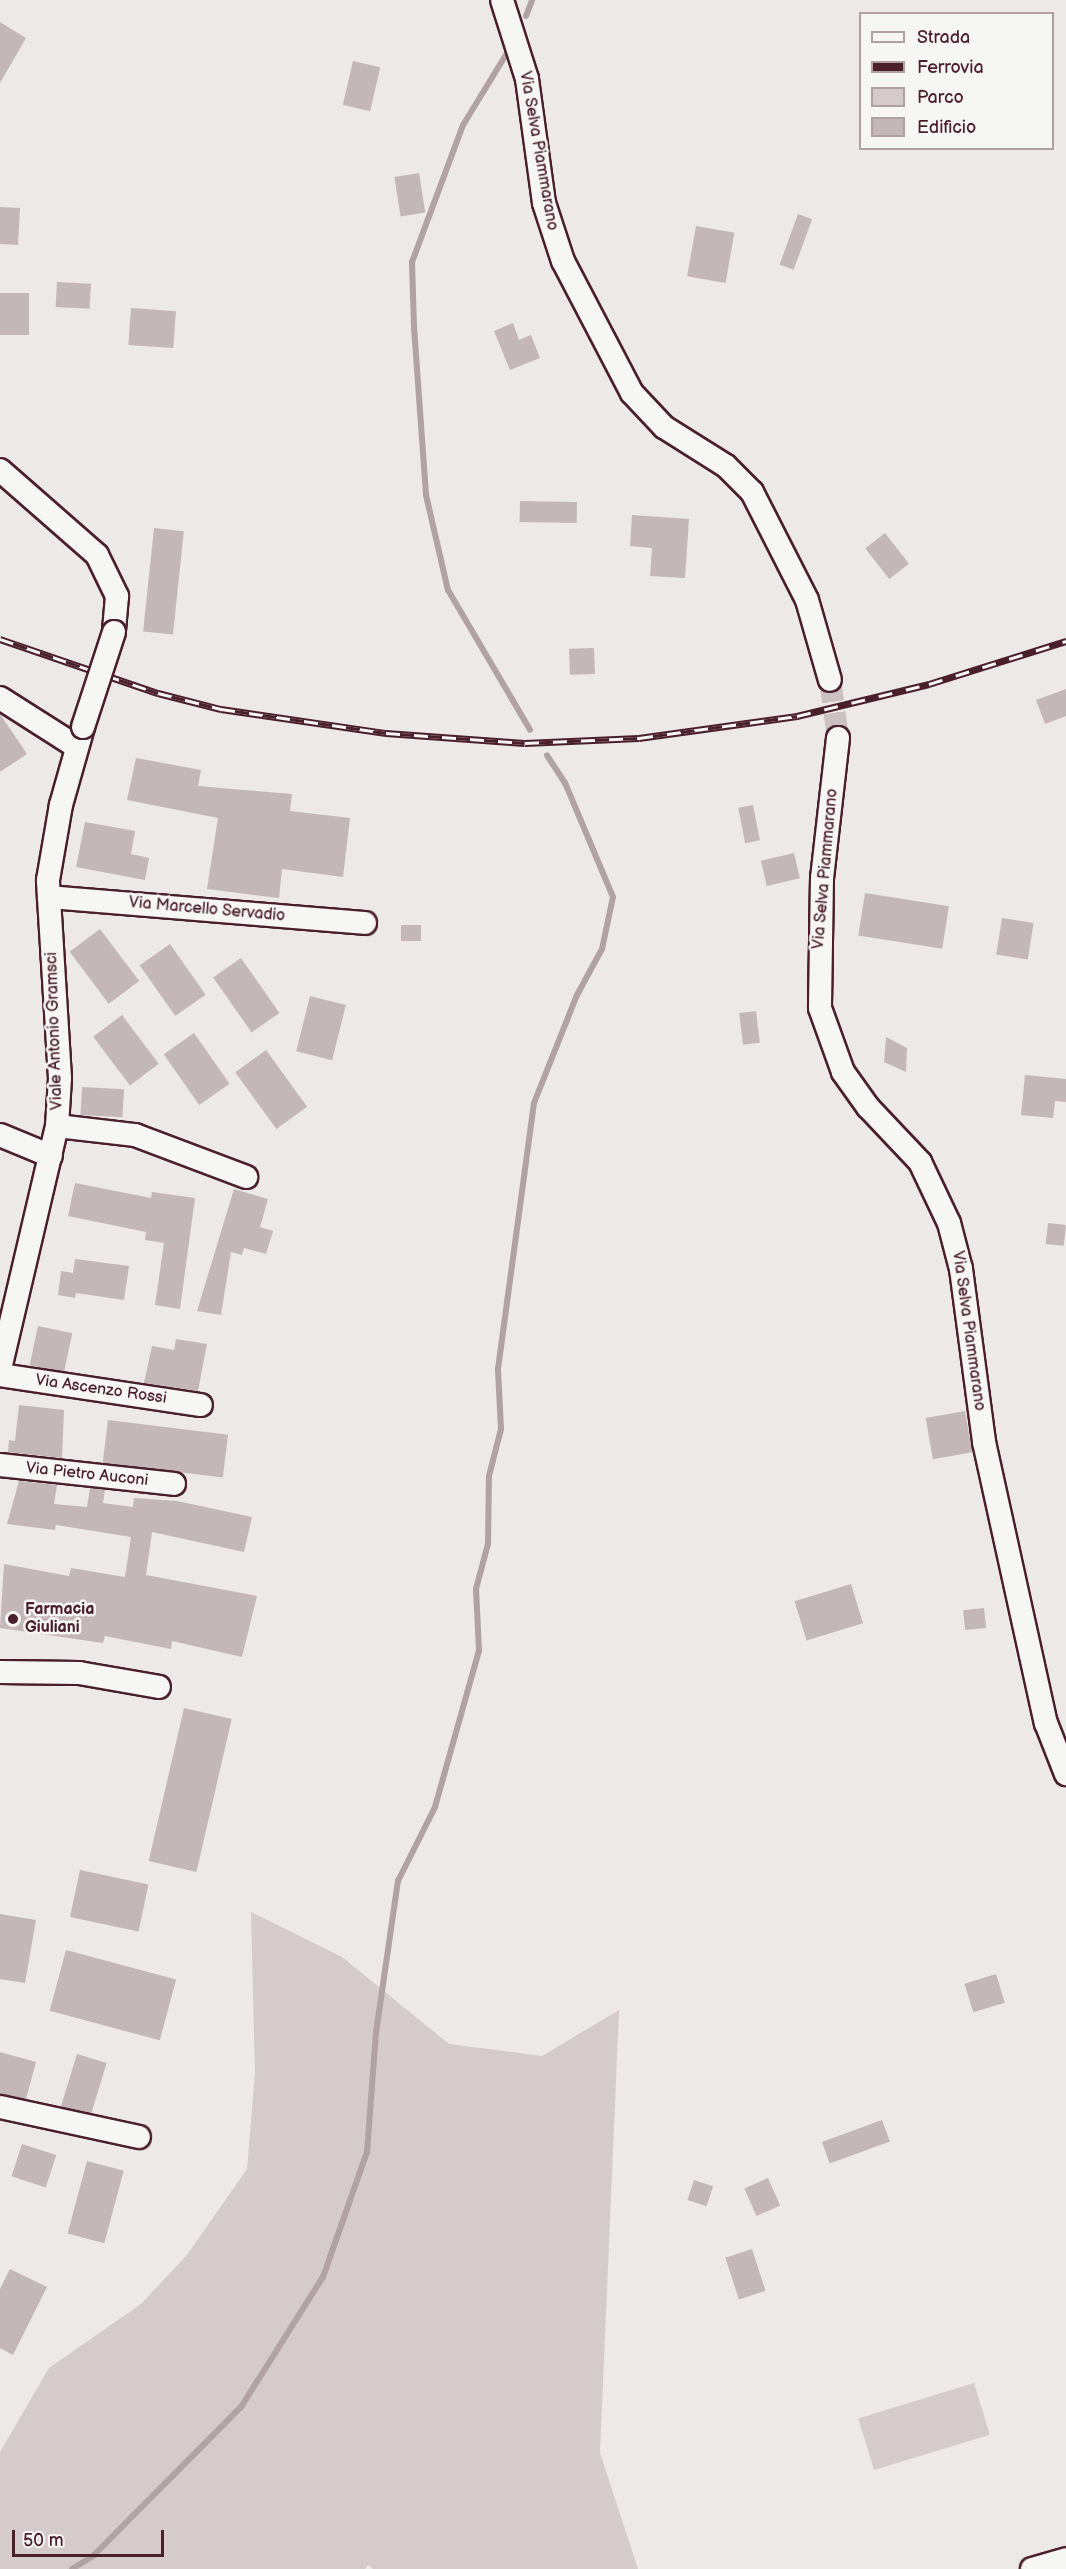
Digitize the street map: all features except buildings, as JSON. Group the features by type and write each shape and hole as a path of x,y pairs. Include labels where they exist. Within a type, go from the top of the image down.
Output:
{"street":[{"name":"Via Selva Piammarano","path":"502,0 527,80 544,203 563,261 632,393 664,427 726,466 752,492 812,612 830,680"},
{"name":"Viale Antonio Gramsci","path":"0,470 97,555 115,590 114,632 80,737 51,851 49,897 60,1078 57,1126 0,1370"},
{"path":"0,698 80,737"},
{"name":"Via Selva Piammarano","path":"838,738 822,878 818,983 822,1020 851,1085 920,1162 948,1223 961,1269 984,1442 1046,1722 1066,1774"},
{"name":"Via Marcello Servadio","path":"49,897 365,923"},
{"path":"57,1126 141,1137 246,1177"},
{"path":"0,1135 51,1156"},
{"name":"Via Ascenzo Rossi","path":"0,1375 201,1405"},
{"name":"Via Pietro Auconi","path":"0,1465 174,1485"},
{"path":"4,1673 79,1673 159,1687"},
{"path":"0,2107 139,2137"},
{"path":"1032,2569 1066,2559"}],"green space":[{"path":"251,1912 342,1957 449,2044 542,2056 619,2010 600,2453 638,2569 373,2569 368,2565 365,2569 0,2569 0,2452 49,2368 141,2304 187,2255 247,2169 255,2073"},
{"path":"974,2383 990,2435 874,2470 858,2418"}],"waterway":[{"path":"526,16 532,0"},
{"path":"507,53 463,125 412,262 414,327 426,495 448,590 530,730"},
{"path":"72,2569 94,2555 241,2407 323,2277 367,2152 376,2033 398,1881 435,1807 479,1650 476,1589 488,1544 489,1476 501,1429 498,1369 534,1103 577,995 602,949 613,897 565,783 547,755"}],"tunnel":[{"path":"830,680 838,738"}],"railway":[{"path":"0,639 158,693 221,709 386,733 525,743 639,738 797,716 929,684 1066,641"}],"place":[{"name":"Farmacia Giuliani","path":"13,1619"}]}
